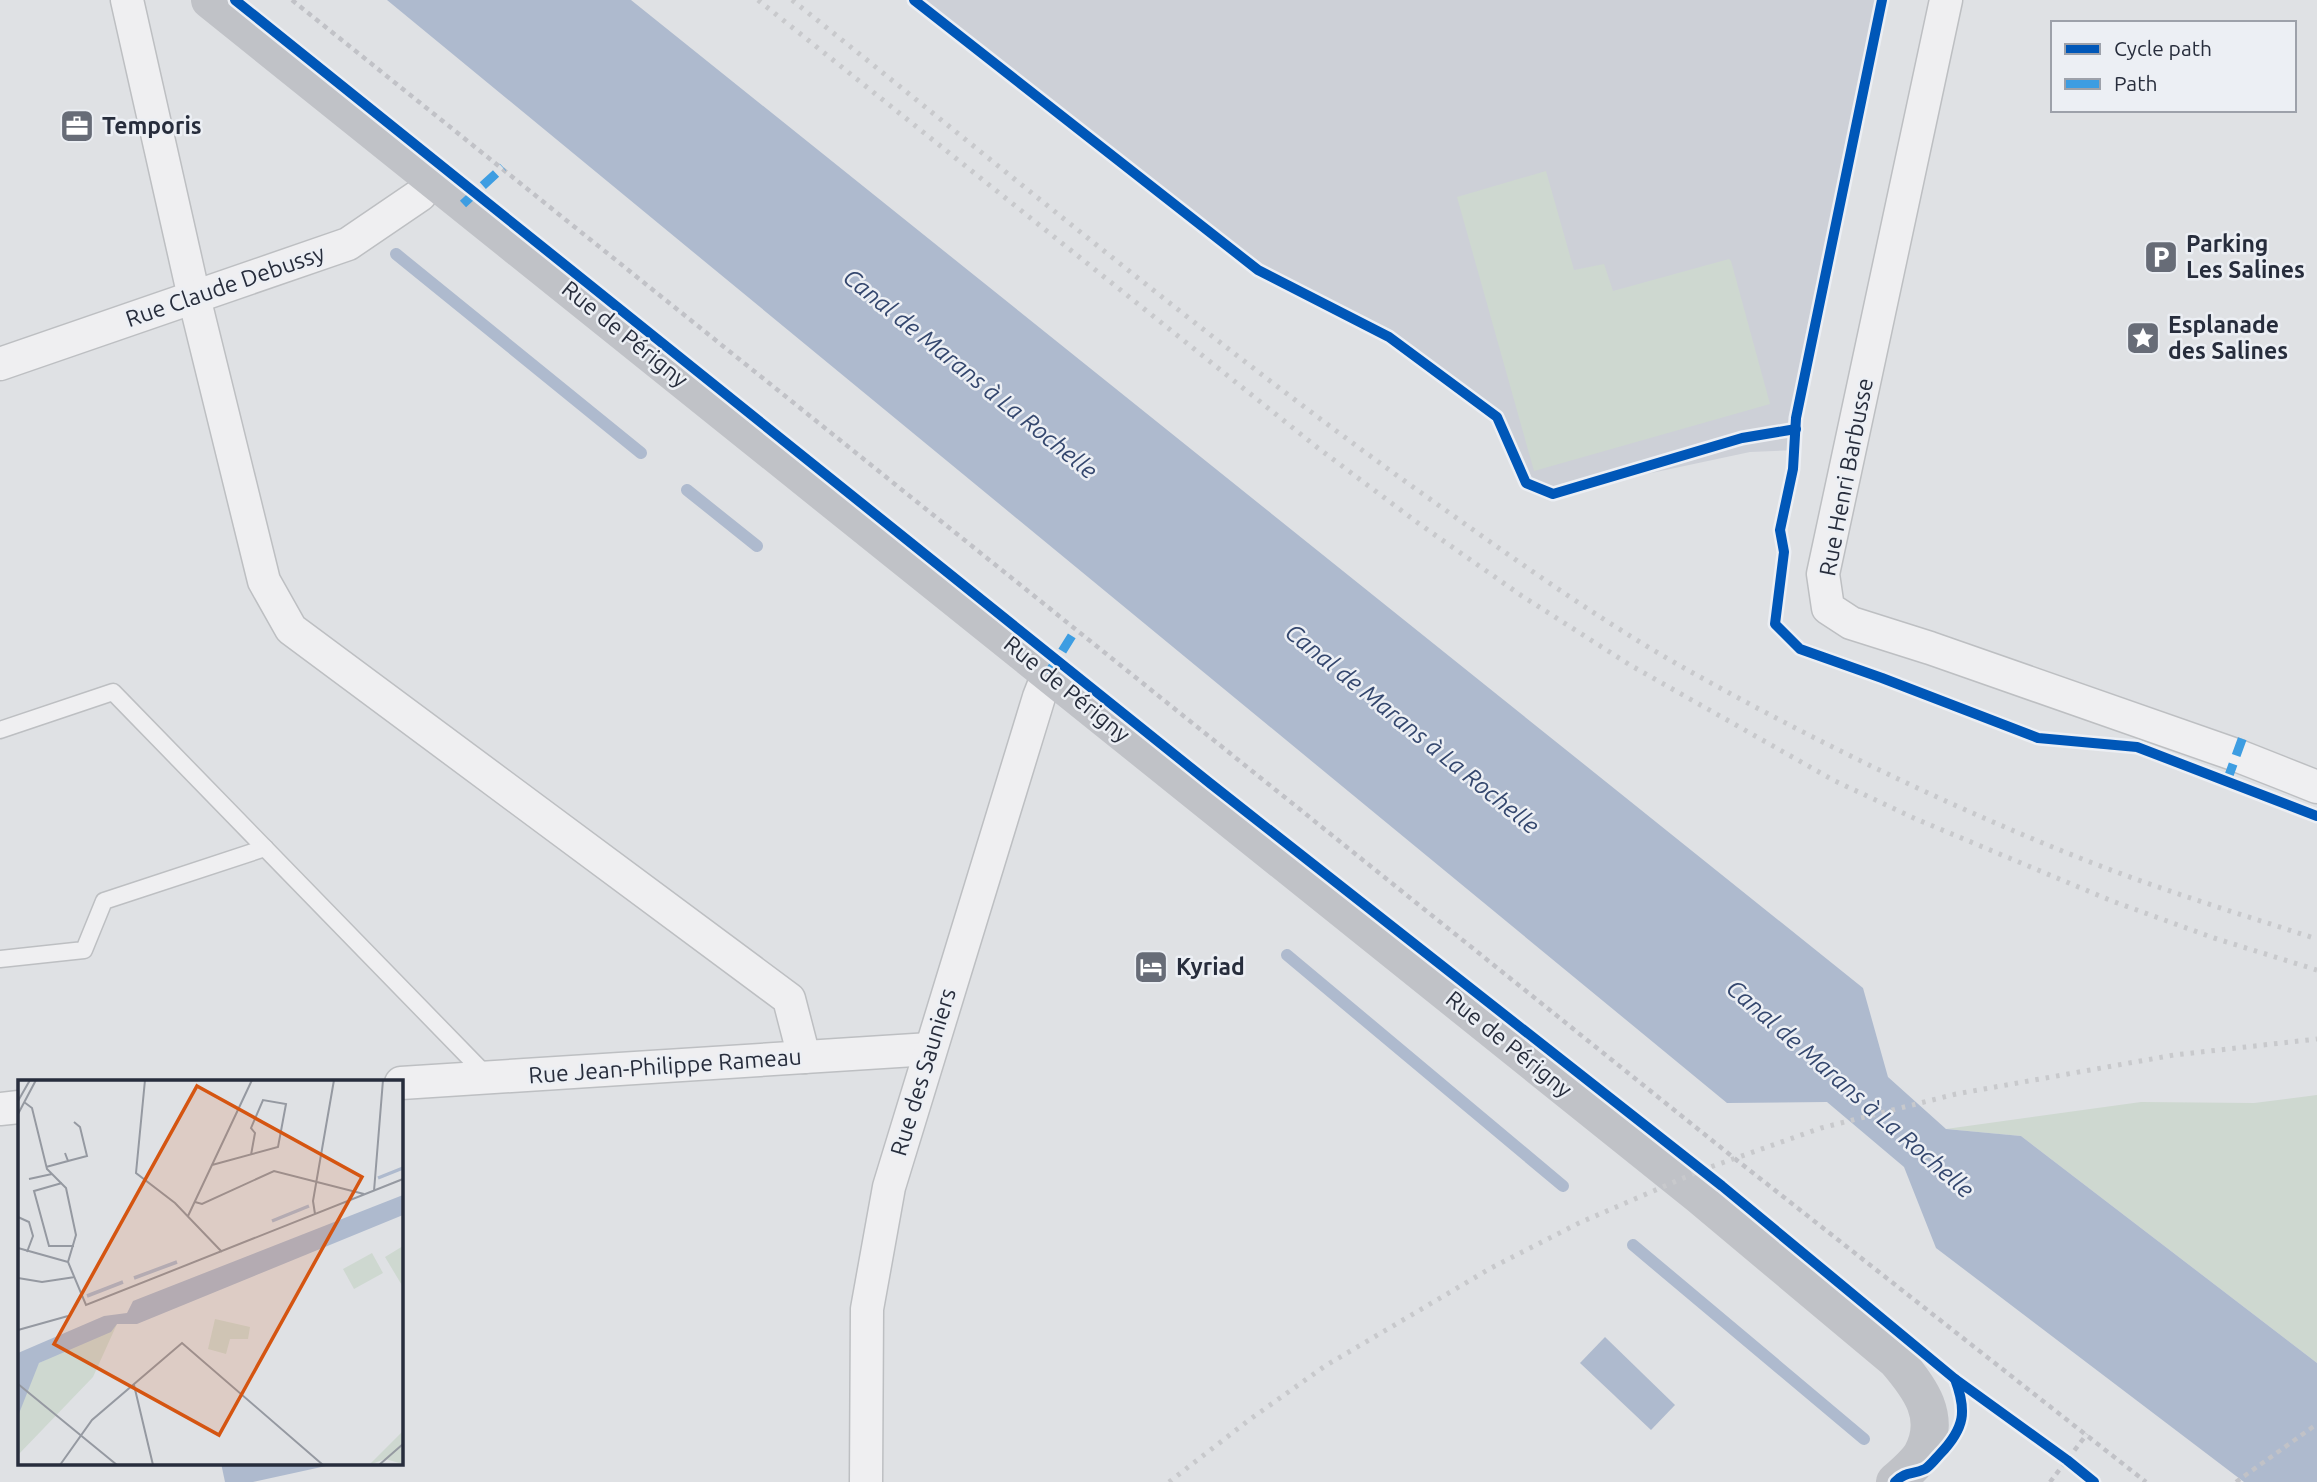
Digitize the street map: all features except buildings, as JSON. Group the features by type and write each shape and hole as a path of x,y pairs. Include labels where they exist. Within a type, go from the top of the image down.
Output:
{"street":[{"path":"127,0 194,297 264,581 291,629 789,999 804,1057"},
{"name":"Rue de Périgny","path":"209,0 1699,1195 1896,1360 1918,1385 1929,1411 1929,1434 1921,1455 1895,1482"},
{"name":"Rue Henri Barbusse","path":"1946,0 1823,574 1828,608 1851,624 2310,774"},
{"name":"Rue Claude Debussy","path":"0,364 348,244 420,195 433,180"},
{"name":"Rue des Sauniers","path":"866,1482 867,1309 889,1186 1048,674"},
{"name":"Rue Jean-Philippe Rameau","path":"402,1083 930,1048"},
{"path":"0,1109 18,1107"}],"lane":[{"path":"0,730 113,692 488,1077"},
{"path":"0,959 84,950 104,901 265,849"}],"path":[{"path":"292,0 1734,1157 2146,1482"},
{"path":"2236,1482 2317,1424"},
{"path":"2050,1482 2072,1464 2087,1434"},
{"path":"2057,1452 2072,1464"}],"shaded area":[{"path":"914,0 1882,0 1796,418 1796,450 1750,452 1553,494 1526,483 1497,417 1389,337 1258,270"},
{"path":"1546,171 1574,270 1604,264 1613,291 1729,259 1731,261 1770,404 1534,471 1457,197"},
{"path":"2317,1095 2317,1363 2021,1136 1946,1129 2141,1102 2254,1103"}],"water":[{"name":"Canal de Marans à La Rochelle","path":"387,0 631,0 1863,988 1888,1077 1946,1129 2021,1136 2317,1363 2317,1482 2244,1482 1936,1248 1904,1167 1827,1102 1727,1103"},
{"path":"1605,1337 1675,1405 1651,1430 1580,1363"},
{"path":"221,1464 326,1464 253,1482 225,1482"}],"waterway":[{"path":"396,254 641,453"},
{"path":"687,490 757,546"},
{"path":"1287,955 1563,1186"},
{"path":"1633,1245 1864,1439"}],"railway":[{"path":"758,0 1318,448 1522,596 1630,665 1833,780 1916,819 2112,901 2214,938 2317,970"},
{"path":"792,0 1177,309 1334,429 1510,556 1643,644 1827,744 1981,817 2142,881 2317,939"},
{"path":"1169,1482 1325,1366 1491,1268 1579,1223 1702,1170 1821,1128 1956,1094 2174,1055 2317,1039"}],"marked path":[{"path":"463,204 503,167"},
{"path":"1048,674 1076,629"},
{"path":"2227,781 2245,731"}],"cycle path":[{"path":"235,0 1211,784 1722,1186 1955,1379 2094,1482"},
{"path":"914,0 1258,270 1389,337 1497,417 1526,483 1553,494 1742,438 1796,429"},
{"path":"1882,0 1796,418 1793,469 1780,530 1784,552 1775,624 1800,649 2038,738 2137,747 2317,816"},
{"path":"1895,1482 1927,1468 1955,1436 1962,1410 1955,1379"}],"place":[{"name":"Temporis","path":"77,126"},
{"name":"Parking Les Salines","path":"2161,257"},
{"name":"Esplanade des Salines","path":"2143,338"},
{"name":"Kyriad","path":"1151,967"}]}
